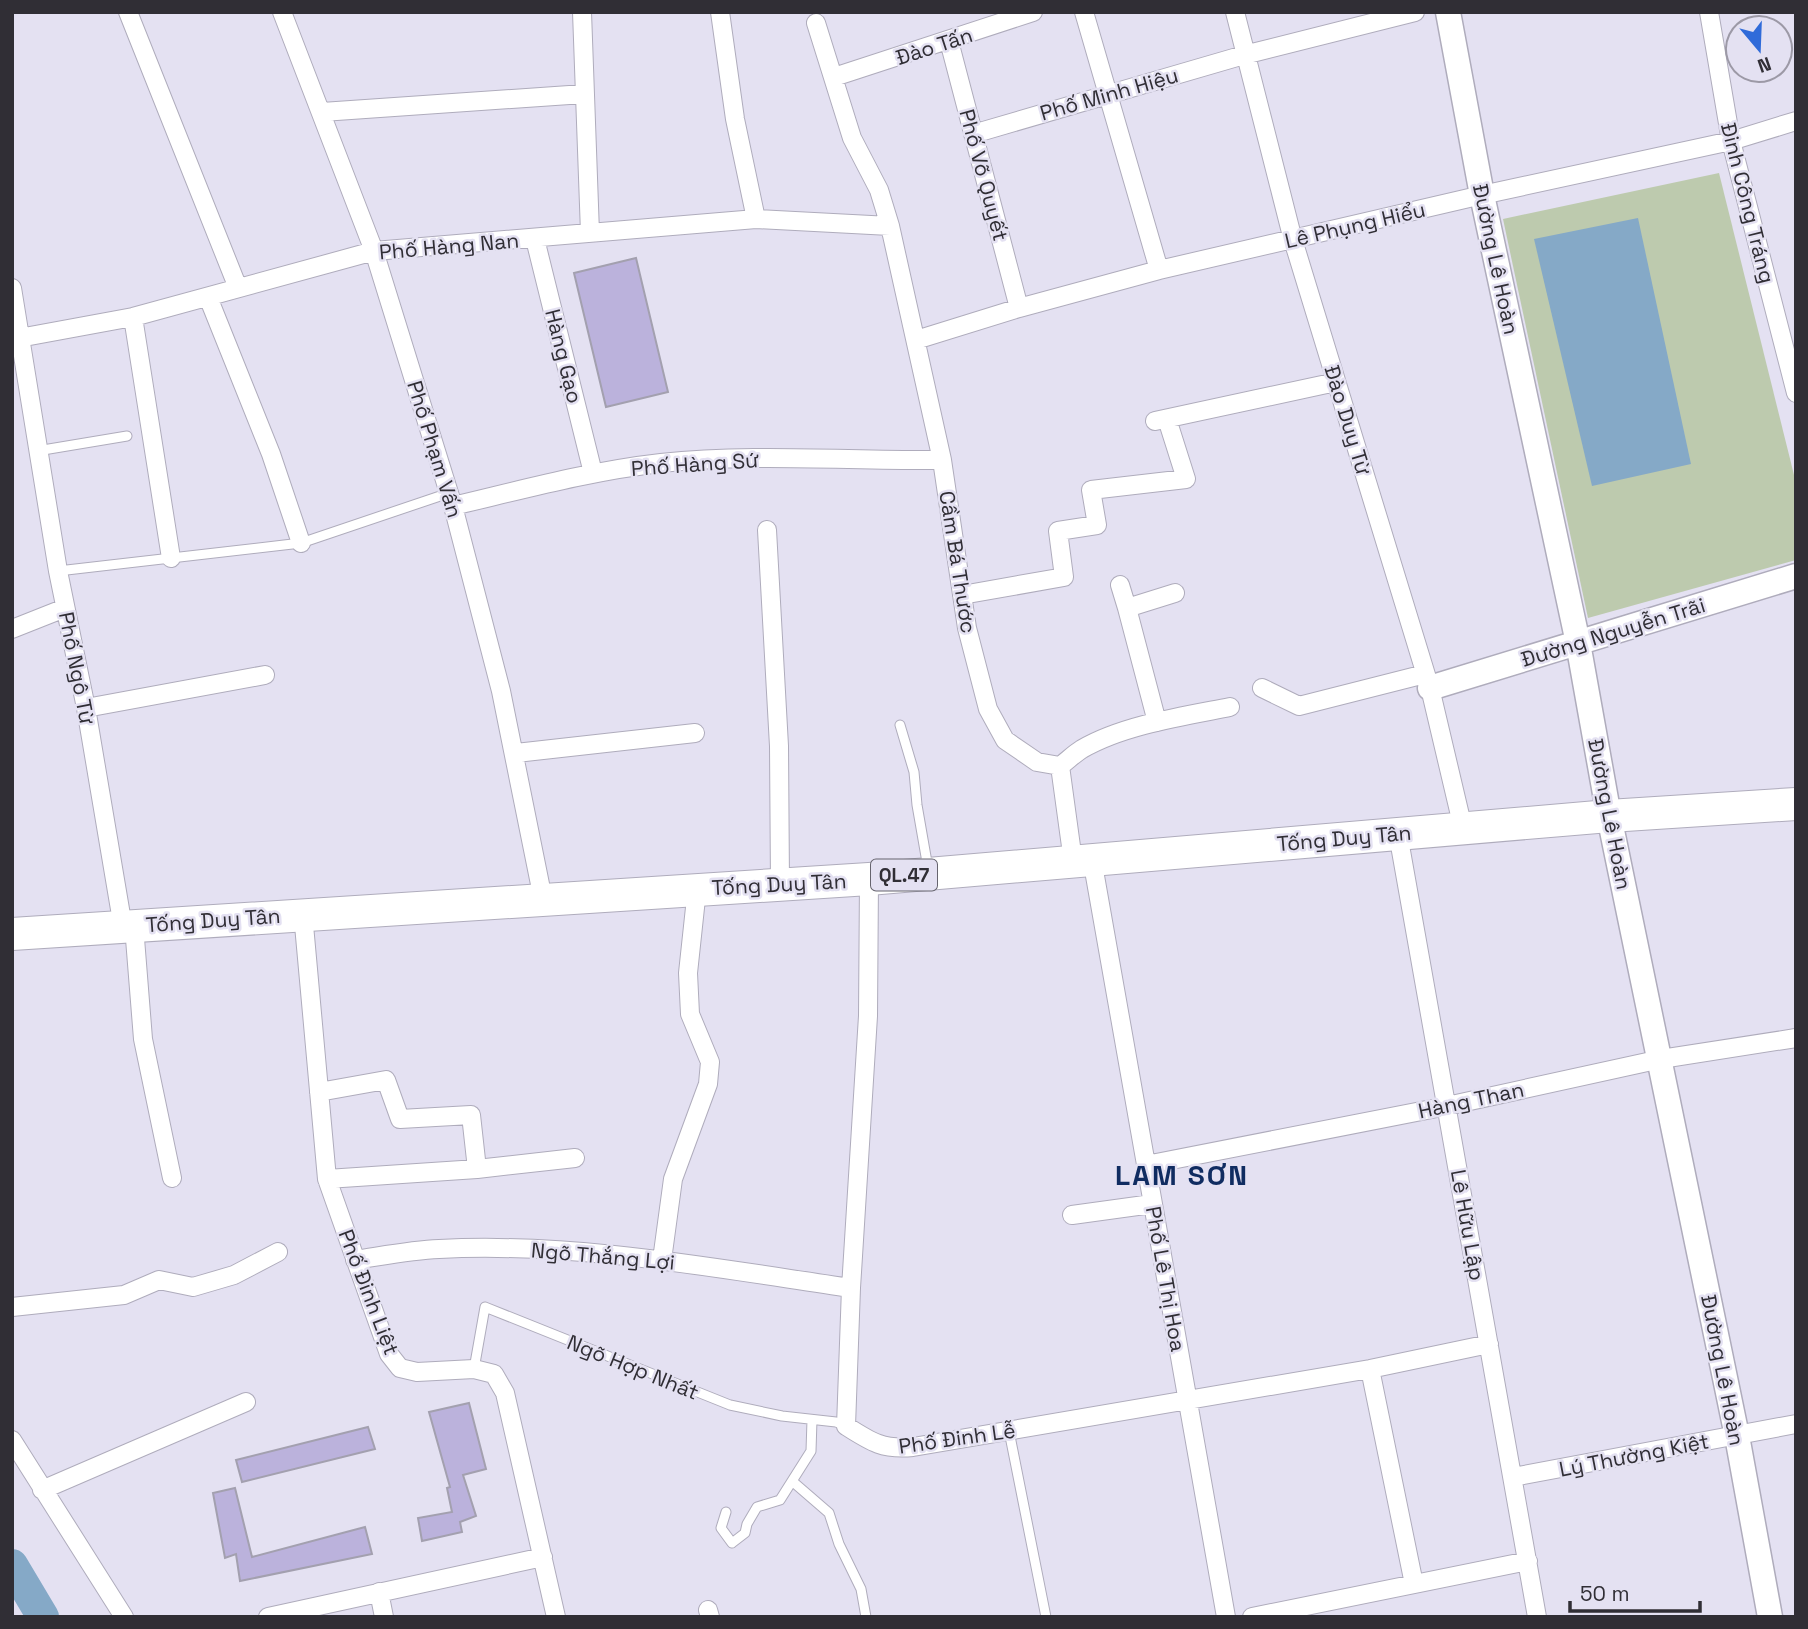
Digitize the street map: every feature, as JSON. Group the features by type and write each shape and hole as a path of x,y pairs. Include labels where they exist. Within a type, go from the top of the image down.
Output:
{"highway":[{"name":"Tống Duy Tân","path":"12,934 869,878 1609,816 1796,804"}],"street":[{"path":"128,12 238,288"},
{"name":"Phố Phạm Vấn","path":"282,12 374,251 451,499 516,753 543,898"},
{"path":"582,12 590,233"},
{"path":"720,12 735,119 757,219"},
{"name":"Đào Tấn","path":"834,78 1033,12"},
{"path":"1084,12 1159,270"},
{"name":"Đào Duy Từ","path":"1235,12 1293,240 1428,681 1463,828"},
{"name":"Phố Minh Hiệu","path":"973,134 1244,55 1415,12"},
{"name":"Đường Lê Hoàn","path":"1448,12 1482,195 1577,643 1609,816 1737,1436 1770,1617"},
{"name":"Đinh Công Tráng","path":"1709,12 1731,141 1796,393"},
{"name":"Cầm Bá Thước","path":"816,23 852,138 879,190 890,226 942,460 967,628 988,709 1005,740 1037,762 1060,766"},
{"name":"Phố Võ Quyết","path":"949,41 1019,308"},
{"path":"322,112 584,94"},
{"name":"Lê Phụng Hiểu","path":"916,340 1019,308 1159,270 1482,195 1731,141 1796,121"},
{"name":"Phố Hàng Nan","path":"19,338 133,317 374,251 757,219 890,226"},
{"name":"Hàng Gạo","path":"536,239 593,473"},
{"name":"Phố Ngô Từ","path":"12,288 19,338 21,412 37,451 65,608 129,926 143,1039 172,1178"},
{"path":"208,297 271,454 301,543"},
{"path":"133,317 171,558"},
{"path":"961,595 1064,577 1058,531 1097,525 1091,490 1186,480 1161,420 1336,382"},
{"name":"Phố Hàng Sứ","path":"451,499 662,463 772,458 942,460"},
{"path":"767,530 779,746 780,884"},
{"name":"Đường Nguyễn Trãi","path":"1428,681 1577,643 1796,576"},
{"path":"1120,584 1157,722"},
{"path":"1127,608 1175,593"},
{"path":"12,629 65,608"},
{"path":"86,708 265,675"},
{"path":"1262,688 1298,706 1428,681"},
{"path":"1082,860 1060,766 1081,750 1157,722 1230,707"},
{"path":"516,753 695,733"},
{"name":"Lê Hữu Lập","path":"1398,834 1537,1617"},
{"name":"Phố Lê Thị Hoa","path":"1082,860 1146,1166 1226,1617"},
{"path":"846,1426 851,1288 869,1016 869,878"},
{"path":"662,1261 673,1179 708,1084 710,1062 690,1014 688,973 697,889"},
{"name":"Phố Đinh Liệt","path":"303,914 327,1179 389,1354 400,1368 417,1372 474,1369"},
{"name":"Hàng Than","path":"1146,1166 1447,1106 1661,1059 1796,1038"},
{"path":"319,1092 386,1080 400,1119 471,1115 477,1169"},
{"path":"327,1179 477,1169 575,1158"},
{"path":"1072,1215 1153,1203"},
{"name":"Ngõ Thắng Lợi","path":"355,1260 435,1249 491,1247 564,1250 851,1288"},
{"path":"12,1307 124,1296 159,1280 193,1287 234,1275 278,1252"},
{"name":"Phố Đinh Lễ","path":"846,1426 873,1443 893,1449 1370,1369 1489,1345"},
{"path":"474,1369 494,1374 505,1393 556,1617"},
{"path":"1370,1369 1414,1584"},
{"path":"42,1490 246,1402"},
{"name":"Lý Thường Kiệt","path":"1513,1477 1796,1424"},
{"path":"12,1440 124,1617"},
{"path":"268,1617 543,1557"},
{"path":"1252,1617 1528,1561"},
{"path":"379,1592 384,1617"}],"lane":[{"path":"37,451 127,436"},
{"path":"58,571 301,543 451,499"},
{"path":"900,725 914,772 929,873"},
{"name":"Ngõ Hợp Nhất","path":"474,1369 485,1307 730,1405 836,1422 846,1426"},
{"path":"726,1513 721,1528 732,1543 745,1533 757,1507 780,1500 811,1451 812,1420"},
{"path":"1009,1431 1046,1617"},
{"path":"792,1481 829,1513 839,1544 861,1589 866,1617"}],"green space":[{"path":"1719,173 1796,483 1796,560 1588,618 1503,219"}],"water":[{"path":"1638,218 1691,464 1592,486 1534,239"}],"building":[{"path":"636,258 668,392 606,407 574,273"},
{"path":"469,1403 486,1469 463,1475 476,1516 460,1522 462,1532 422,1541 418,1518 452,1512 447,1488 450,1487 429,1412"},
{"path":"368,1427 375,1449 242,1482 236,1460"},
{"path":"235,1488 252,1557 365,1527 372,1554 240,1581 236,1554 225,1558 213,1493"}],"waterway":[{"path":"12,1565 43,1617"}],"district":[{"name":"LAM SƠN","path":"1182,1175"}]}
